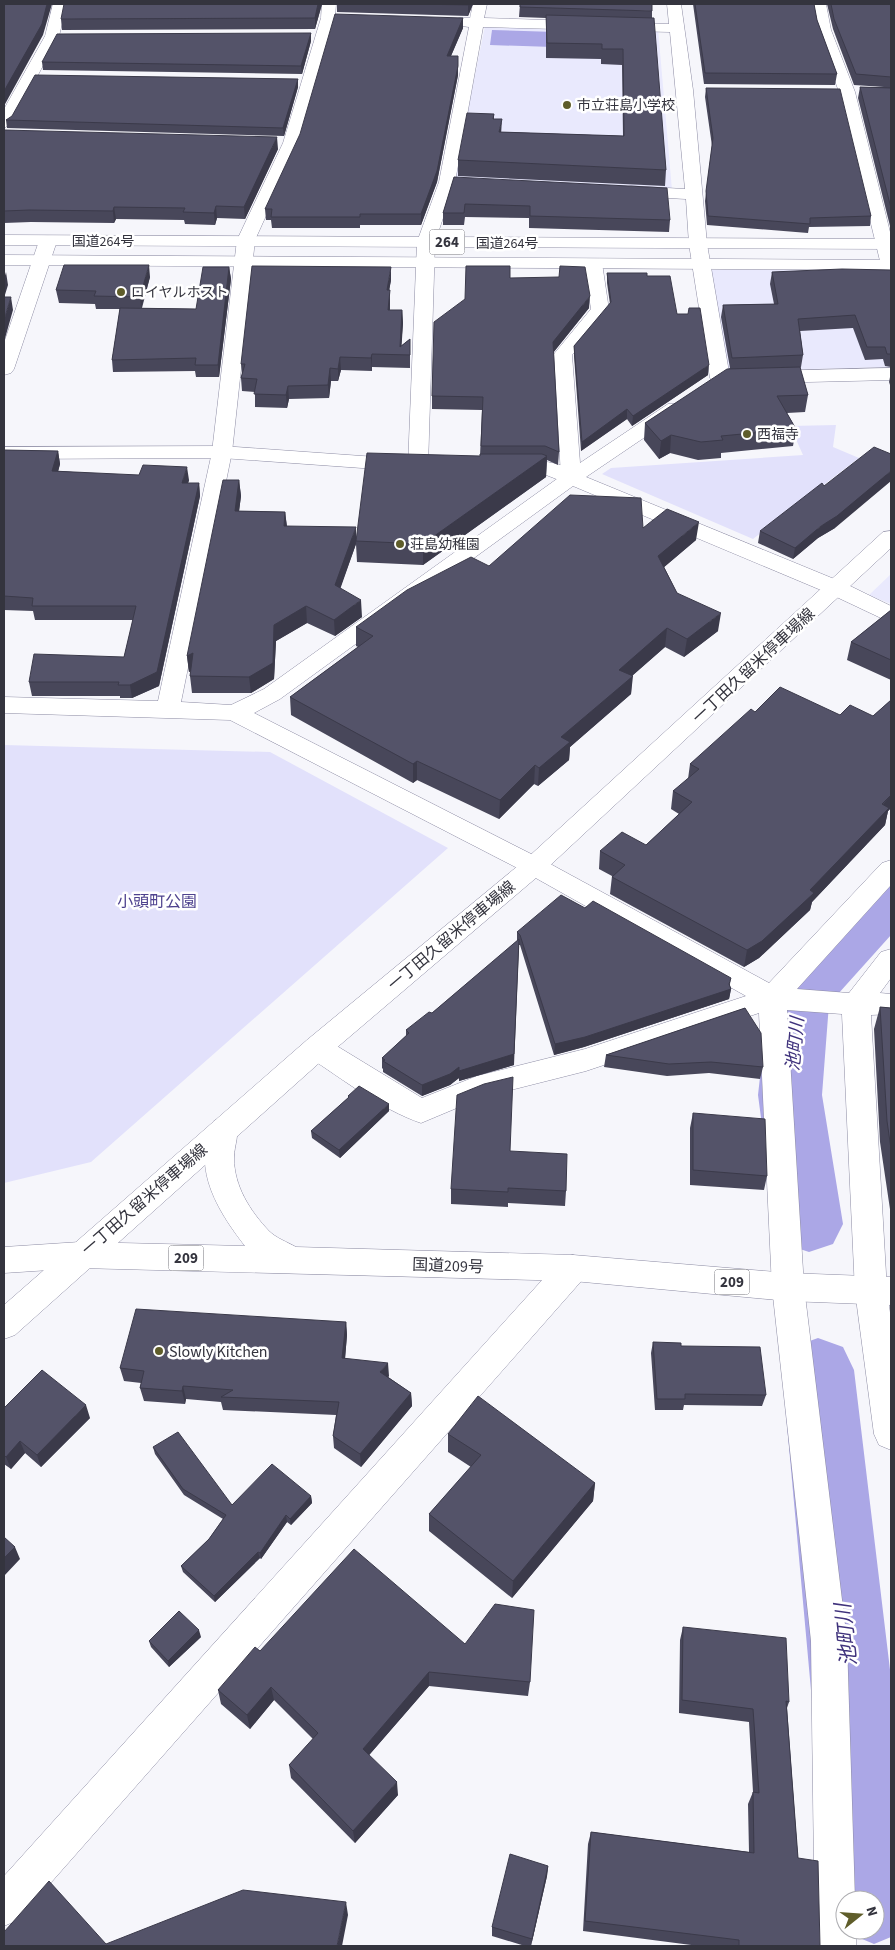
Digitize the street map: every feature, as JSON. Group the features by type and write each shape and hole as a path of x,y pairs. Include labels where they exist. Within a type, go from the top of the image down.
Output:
{"main road":[{"path":"7,131 29,76 52,36 60,4"},
{"path":"4,452 222,452 427,466 426,242 447,182 480,4"},
{"path":"674,4 685,90 698,244 735,378"},
{"path":"819,4 824,30 847,92 888,244 891,265"},
{"path":"168,709 222,452 246,240 291,143 331,13"},
{"path":"447,21 678,28"},
{"path":"303,35 323,35"},
{"path":"52,36 71,36"},
{"path":"29,76 48,76"},
{"path":"289,80 309,81"},
{"path":"685,90 704,90"},
{"path":"828,92 865,92"},
{"path":"271,142 291,143"},
{"path":"447,182 467,183"},
{"path":"615,190 694,194"},
{"name":"国道264号","path":"4,240 888,244"},
{"path":"4,369 48,241"},
{"name":"国道264号","path":"4,260 891,265"},
{"path":"571,478 563,354 600,310 593,263"},
{"path":"235,713 272,694 571,478 699,392 735,378 891,374"},
{"path":"495,466 544,467 836,588 891,614"},
{"name":"一丁田久留米停車場線","path":"4,1324 317,1048 534,866 891,537"},
{"path":"4,705 168,709 235,713 534,866 772,998"},
{"path":"836,1946 828,1641 788,1287 772,998 891,869"},
{"path":"891,959 856,1004 881,1291 891,1434"},
{"path":"317,1048 394,1097 421,1111 477,1086 586,1060 772,998 856,1004 891,1004"},
{"path":"224,1129 218,1158 223,1187 236,1212 260,1241 292,1261"},
{"name":"国道209号","path":"4,1260 80,1256 573,1268 788,1287 881,1291"},
{"path":"4,1906 573,1268"}],"shaded area":[{"name":"市立荘島小学校","path":"485,26 658,29 672,190 454,179"},
{"path":"492,30 555,32 553,47 490,45"},
{"path":"710,270 891,270 891,367 728,371"},
{"path":"891,574 891,604 869,595"}],"green space":[{"path":"836,425 833,447 859,458 753,539 602,474 611,468 803,455 790,426"},
{"name":"小頭町公園","path":"4,745 270,752 448,848 91,1162 4,1183"}],"building":[{"path":"4,4 47,4 42,24 4,91"},
{"path":"64,4 318,4 315,18 61,19"},
{"path":"415,4 469,4 468,5"},
{"path":"520,4 652,4 652,11 520,7"},
{"path":"695,4 814,4 817,20 837,74 705,73"},
{"path":"831,4 891,4 891,77 856,74 834,19"},
{"path":"335,14 463,18 447,56 458,56 458,66 437,171 421,214 360,214 360,217 271,217 272,209 265,209 300,134"},
{"path":"546,15 654,18 666,170 458,160 467,113 494,114 493,119 502,119 499,132 624,136 623,49 602,49 602,44 547,43"},
{"path":"311,33 301,66 42,62 57,34"},
{"path":"35,75 298,79 283,128 6,120 12,116"},
{"path":"860,87 891,88 891,208"},
{"path":"706,88 840,89 871,216 810,218 810,224 708,216 706,191 713,138"},
{"path":"4,130 277,137 244,207 216,206 214,213 183,212 185,208 114,207 113,211 4,211"},
{"path":"454,177 667,188 670,220 530,216 530,206 465,204 464,213 443,213"},
{"path":"64,265 149,265 140,297 94,296 96,291 56,290"},
{"path":"252,266 391,267 387,290 390,290 388,310 402,310 400,347 410,339 410,355 372,354 371,358 340,357 338,369 330,368 328,385 288,386 286,395 254,394 257,379 241,378 245,364 241,364"},
{"path":"466,266 510,266 510,278 559,277 560,266 585,267 590,296 553,342 559,452 545,446 481,446 483,397 432,396 434,322 465,299"},
{"path":"203,267 229,267 218,365 195,365 196,358 112,360 120,308 196,309"},
{"path":"842,269 891,270 891,354 887,354 885,347 867,347 855,315 798,319 803,355 732,358 723,305 778,304 772,272"},
{"path":"607,273 647,273 647,276 670,276 677,314 688,314 689,308 700,308 709,365 633,416 627,409 582,442 574,346 611,302"},
{"path":"4,297 11,297 4,320"},
{"path":"800,367 808,395 777,396 796,429 721,436 723,440 701,442 671,435 661,441 645,423 727,369"},
{"path":"874,447 891,454 891,471 795,548 760,531 822,483 824,486"},
{"path":"4,450 58,451 52,471 139,475 143,465 187,467 182,483 199,483 157,672 130,685 118,685 119,682 29,682 34,654 124,657 136,606 32,606 33,598 4,596"},
{"path":"367,453 480,456 480,454 542,454 547,456 423,544 356,541"},
{"path":"223,480 239,480 235,511 285,512 284,526 356,527 335,585 361,600 334,620 306,606 274,625 273,663 249,677 190,676 193,653 187,656"},
{"path":"570,495 641,498 643,528 667,509 699,522 658,556 677,593 721,613 687,639 667,628 619,670 633,676 561,737 570,742 539,768 535,765 500,800 417,761 413,764 290,697 373,636 356,627 407,590 471,557 489,566"},
{"path":"891,610 891,660 851,642"},
{"path":"780,687 840,715 850,705 873,716 891,700 891,795 882,804 889,808 810,890 814,893 762,941 747,950 612,877 625,865 600,851 622,832 646,845 692,802 673,791 699,769 690,764 751,709 755,712"},
{"path":"561,895 585,908 593,901 731,978 729,984 731,989 585,1037 555,1044 520,935 517,932"},
{"path":"519,939 514,1054 459,1071 459,1067 450,1074 422,1085 383,1061 385,1060 382,1058 409,1033 406,1030 429,1012 432,1013"},
{"path":"880,1007 891,1008 891,1149 887,1121"},
{"path":"745,1008 761,1033 763,1067 711,1062 669,1064 606,1055"},
{"path":"513,1077 510,1151 567,1154 566,1191 508,1188 508,1192 451,1189 457,1095 484,1084"},
{"path":"359,1086 389,1104 339,1150 311,1131"},
{"path":"693,1113 765,1119 767,1176 693,1170"},
{"path":"136,1309 346,1322 342,1358 388,1363 380,1372 411,1393 360,1454 333,1436 339,1402 221,1397 233,1390 183,1386 182,1391 140,1388 144,1371 120,1368"},
{"path":"653,1342 681,1343 681,1346 760,1347 766,1395 685,1394 685,1399 657,1399"},
{"path":"42,1370 86,1405 37,1455 20,1441 6,1457 4,1455 4,1408"},
{"path":"478,1396 595,1483 513,1581 429,1514 481,1455 448,1434"},
{"path":"178,1432 232,1505 272,1464 311,1496 290,1519 286,1515 260,1553 258,1552 214,1596 181,1566 209,1539 226,1515 183,1489 153,1447"},
{"path":"4,1537 15,1547 4,1558"},
{"path":"354,1549 465,1644 495,1604 534,1610 530,1682 429,1672 363,1749 397,1782 353,1831 289,1765 318,1733 271,1687 247,1715 218,1690 255,1647 260,1651"},
{"path":"179,1611 199,1630 168,1661 149,1641"},
{"path":"683,1627 786,1638 789,1702 786,1701 798,1858 818,1861 820,1946 739,1946 739,1940 585,1921 591,1832 754,1853 753,1792 759,1793 753,1709 682,1700"},
{"path":"510,1854 548,1866 532,1939 492,1927"},
{"path":"49,1881 106,1944 243,1890 346,1902 337,1946 4,1946 4,1932"}],"waterway":[{"name":"池町川","path":"809,1224 790,1095 799,997 891,898"},
{"name":"池町川","path":"818,1370 873,1890"}],"place":[{"name":"市立荘島小学校","path":"567,105"},
{"name":"ロイヤルホスト","path":"121,292"},
{"name":"西福寺","path":"747,434"},
{"name":"荘島幼稚園","path":"400,544"},
{"name":"Slowly Kitchen","path":"159,1351"}]}
